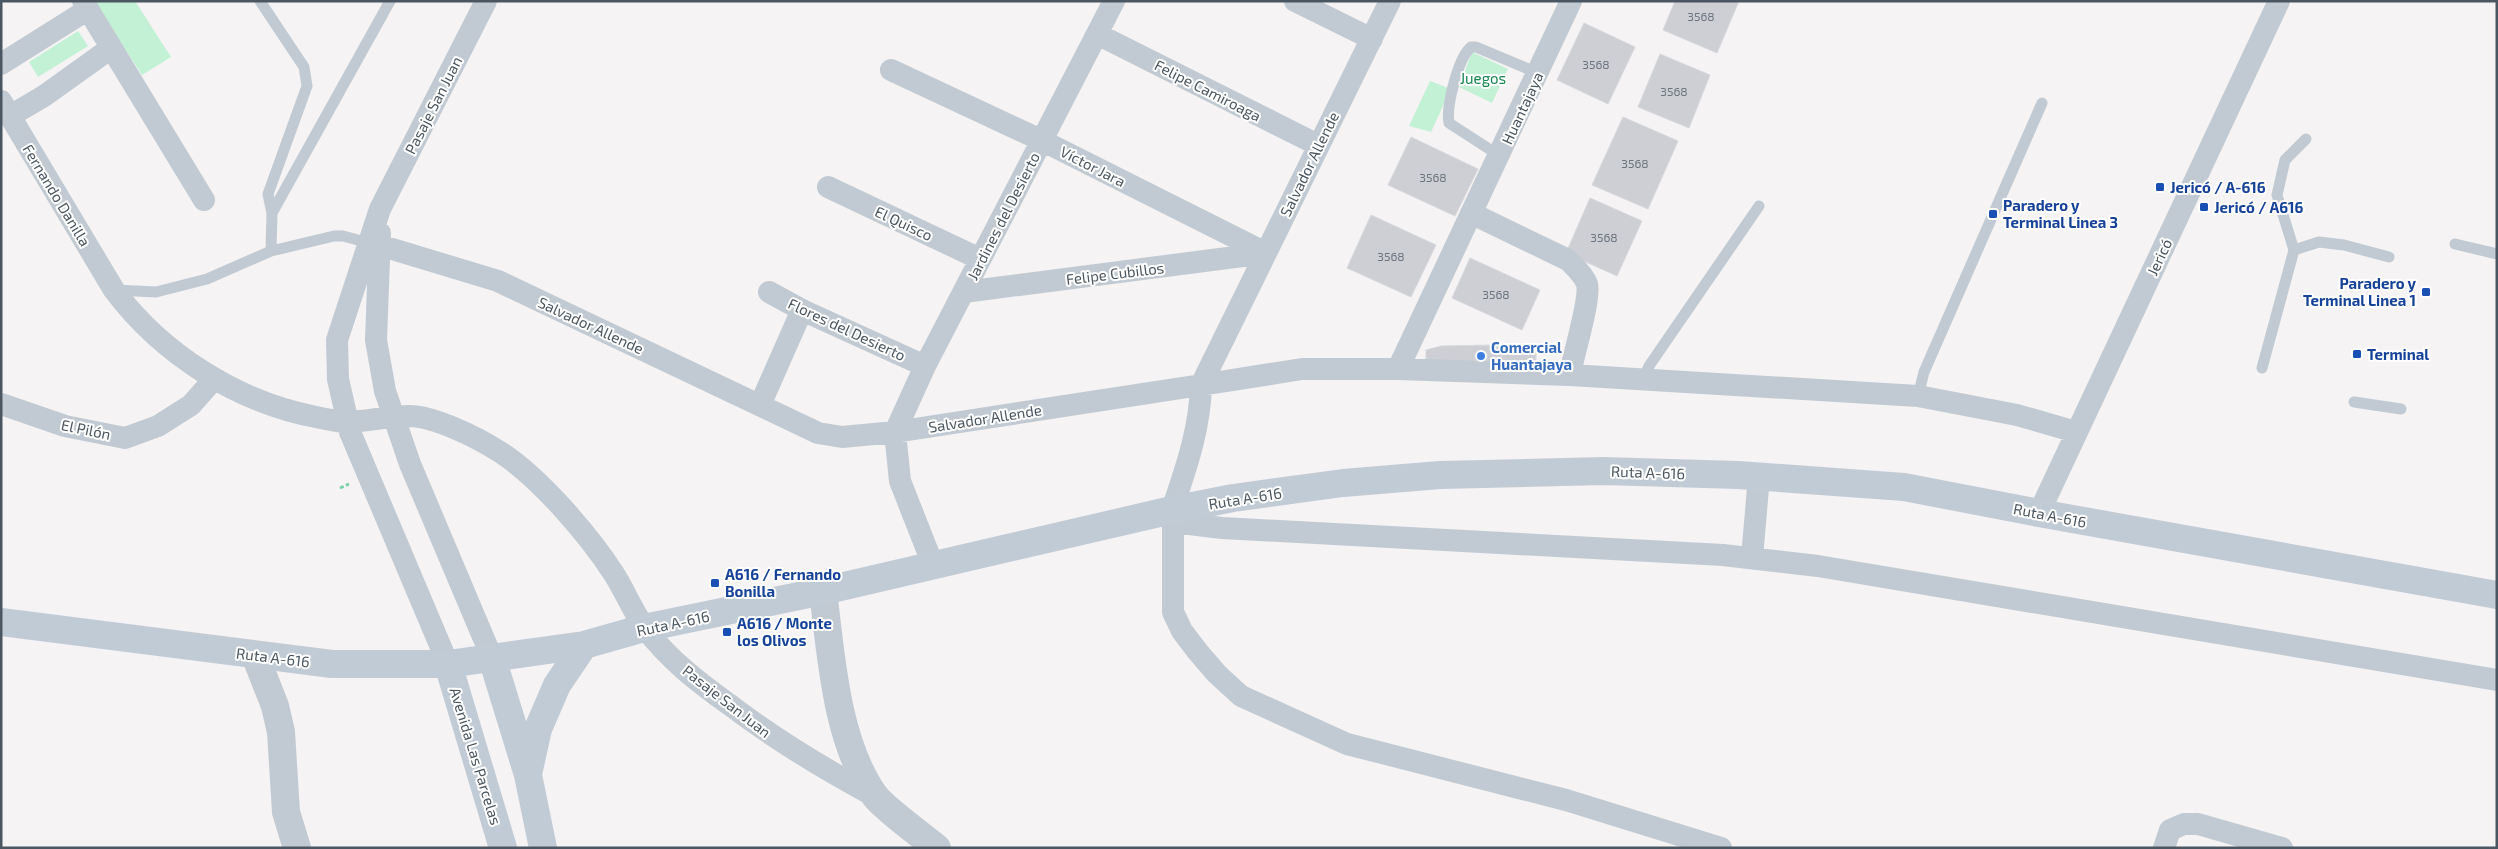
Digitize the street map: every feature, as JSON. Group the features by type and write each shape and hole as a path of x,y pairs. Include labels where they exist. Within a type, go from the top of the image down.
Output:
{"main road":[{"name":"Ruta A-616","path":"1,622 332,664 448,664 584,645 644,628 823,591 933,565 1172,516 1233,498 1343,483 1440,474 1603,471 1759,476 1904,486 2040,514 2497,595"},
{"path":"528,775 542,720 558,685 584,645"},
{"path":"492,658 528,775 543,848"},
{"name":"Avenida Las Parcelas","path":"448,664 503,848"}],"street":[{"name":"Pasaje San Juan","path":"486,1 380,209 374,244 376,340 385,391 410,464 492,658"},
{"name":"Jardines del Desierto","path":"896,432 925,366 1114,1"},
{"path":"1295,1 1372,39"},
{"name":"Salvador Allende","path":"374,244 498,281 818,433 830,436 896,432 1201,385 1390,1"},
{"name":"Huantajaya","path":"1398,369 1500,156 1571,1"},
{"name":"Jericó","path":"2040,514 2076,432 2279,1"},
{"path":"1,64 85,6 204,200"},
{"name":"Felipe Camiroaga","path":"1097,34 1318,145"},
{"path":"6,108 44,96 112,48"},
{"name":"Víctor Jara","path":"891,70 1041,140 1266,253"},
{"name":"Fernando Danilla","path":"6,108 114,290"},
{"name":"El Quisco","path":"828,187 980,259"},
{"path":"1472,214 1568,260 1577,268 1587,283 1587,297 1570,375"},
{"name":"Pasaje San Juan","path":"374,244 338,334 338,379 347,422 448,664"},
{"name":"Felipe Cubillos","path":"964,292 1266,253"},
{"name":"Pasaje San Juan","path":"114,290 128,309 162,341 214,379 233,390 284,411 347,422 409,415 430,419 499,452 526,474 571,519 613,573 644,628 690,676 772,737 818,766 876,797"},
{"name":"Flores del Desierto","path":"769,292 802,310 925,366"},
{"path":"760,405 802,310"},
{"path":"1721,848 1566,800 1347,744 1241,696 1217,674 1198,652 1182,631 1173,612 1172,516 1196,439 1201,385 1302,369 1398,369 1570,375 1918,396 2017,415 2076,432"},
{"name":"El Pilón","path":"1,404 65,426 125,438 158,426 191,405 214,379"},
{"path":"896,432 900,481 933,565"},
{"path":"1752,558 1759,476"},
{"path":"1172,516 1231,528 1752,558 1818,566 2497,680"},
{"path":"823,591 834,687 851,750 876,797 937,848"},
{"path":"255,655 275,706 281,732 286,812 297,848"},
{"path":"2164,848 2170,830 2184,824 2198,824 2282,848"}],"lane":[{"path":"260,1 304,67 307,86 268,194 272,213 271,251"},
{"path":"272,213 390,1"},
{"path":"1500,156 1450,123 1450,103 1461,64 1468,50 1471,47 1476,47 1538,73"},
{"path":"1918,396 1924,372 2042,103"},
{"path":"2262,368 2294,250 2277,195 2285,160 2306,139"},
{"path":"1643,380 1660,350 1759,206"},
{"path":"114,290 156,292 190,284 207,279 271,251 334,236 374,244"},
{"path":"2294,250 2319,242 2344,244 2388,257"},
{"path":"2455,244 2497,254"},
{"path":"2354,402 2401,409"}],"green space":[{"path":"94,1 135,1 171,57 142,75"},
{"path":"78,31 88,46 38,77 29,62"},
{"name":"Juegos","path":"1472,52 1508,69 1492,103 1459,87"},
{"name":"Juegos","path":"1430,81 1451,89 1431,132 1409,126"}],"building":[{"path":"1675,1 1739,1 1717,53 1663,30"},
{"path":"1584,23 1635,47 1608,104 1557,80"},
{"path":"1660,54 1710,75 1689,128 1638,107"},
{"path":"1623,117 1678,141 1648,209 1592,185"},
{"path":"1411,137 1478,169 1455,216 1388,185"},
{"path":"1590,198 1642,221 1617,276 1566,253"},
{"path":"1371,215 1436,245 1411,297 1347,268"},
{"path":"1470,258 1540,290 1522,330 1452,298"},
{"name":"Comercial Huantajaya","path":"1493,345 1536,349 1536,365 1426,362 1426,350 1441,346"}],"place":[{"name":"Jericó / A-616","path":"2160,187"},
{"name":"Jericó / A616","path":"2204,207"},
{"name":"Paradero y Terminal Linea 3","path":"1993,214"},
{"name":"Paradero y Terminal Linea 1","path":"2426,292"},
{"name":"Terminal","path":"2357,354"},
{"name":"Comercial Huantajaya","path":"1481,356"},
{"name":"A616 / Fernando Bonilla","path":"715,583"},
{"name":"A616 / Monte los Olivos","path":"727,632"}]}
